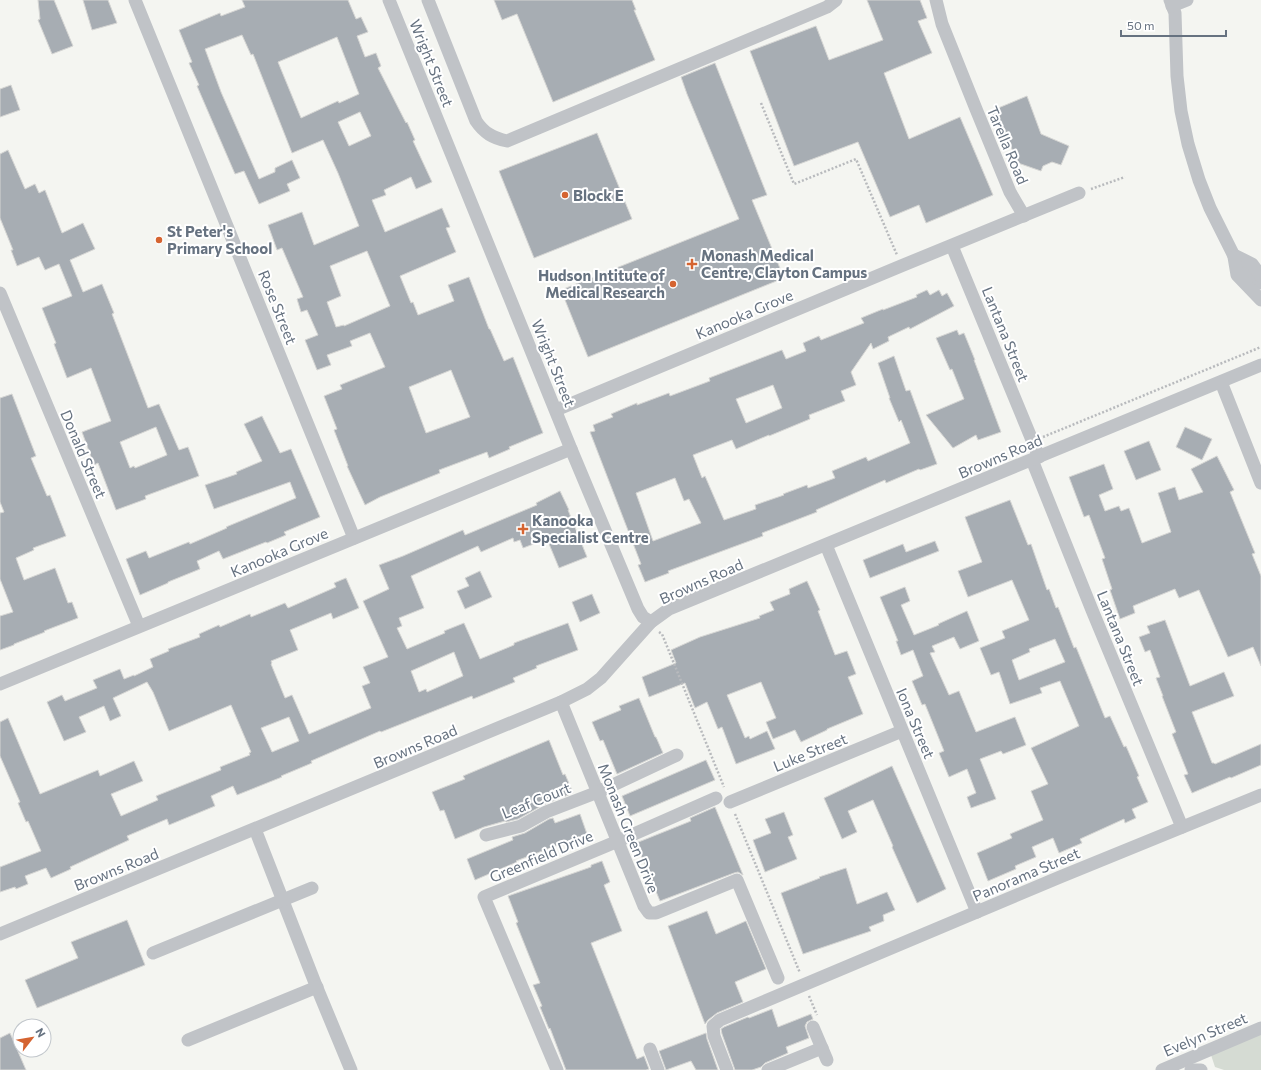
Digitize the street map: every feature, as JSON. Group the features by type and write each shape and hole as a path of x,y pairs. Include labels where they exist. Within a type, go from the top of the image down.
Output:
{"street":[{"name":"Rose Street","path":"135,0 354,538"},
{"name":"Wright Street","path":"389,0 571,449 638,609 643,617 651,622"},
{"path":"428,0 476,121 485,132 497,139 507,141 827,7 836,0"},
{"name":"Tarella Road","path":"936,0 942,24 1010,192 1024,216"},
{"path":"1187,0 1171,3 1175,13 1177,76 1181,111 1188,144 1207,201 1233,254 1248,275 1261,283"},
{"name":"Kanooka Grove","path":"556,410 1079,193"},
{"name":"Lantana Street","path":"952,246 1033,442 1036,458 1092,610 1182,827"},
{"path":"1233,254 1252,264 1261,276"},
{"path":"1233,254 1237,275 1261,300"},
{"name":"Donald Street","path":"0,293 139,626"},
{"name":"Browns Road","path":"0,934 561,702 587,689 601,678 651,622 670,610 1221,382 1260,364"},
{"path":"1221,382 1261,483"},
{"name":"Kanooka Grove","path":"0,684 571,449"},
{"name":"Iona Street","path":"826,545 977,912"},
{"name":"Monash Green Drive","path":"561,702 644,906 649,913 656,913 737,880 778,978"},
{"name":"Luke Street","path":"730,802 902,732"},
{"name":"Leaf Court","path":"486,835 521,826 546,812 598,792 677,754"},
{"name":"Panorama Street","path":"727,1070 714,1036 713,1026 720,1020 1060,877 1261,795"},
{"name":"Greenfield Drive","path":"557,1070 484,897 716,798"},
{"path":"255,829 351,1070"},
{"path":"153,953 312,888"},
{"path":"188,1040 317,987"},
{"path":"768,1070 825,1054 816,1023"},
{"name":"Evelyn Street","path":"1162,1070 1261,1028"},
{"path":"650,1049 658,1070"},
{"name":"Evelyn Street","path":"1191,1070 1201,1070"}],"path":[{"path":"761,103 794,184 856,159 901,266"},
{"path":"1079,193 1125,177"},
{"path":"1033,442 1261,347"},
{"path":"651,622 662,634 805,985 816,1023"}],"shaded area":[{"path":"1261,1034 1261,1070 1224,1070 1215,1067 1211,1055"}],"building":[{"path":"38,0 54,0 73,46 52,54 38,20 40,19"},
{"path":"83,0 108,0 117,23 92,30"},
{"path":"242,0 348,0 356,19 361,17 368,32 357,36 365,57 376,53 381,66 378,68 406,123 407,122 415,140 413,141 432,182 416,189 411,177 384,190 386,195 372,200 385,232 442,208 450,227 446,228 456,252 400,276 411,303 413,302 418,315 454,301 448,285 469,277 489,329 504,361 513,357 543,433 509,447 510,449 489,458 487,452 439,470 440,473 380,497 365,505 347,466 334,430 337,429 324,396 342,389 340,385 385,367 370,333 350,341 352,346 327,355 331,365 317,370 305,340 318,335 307,310 301,312 297,299 303,297 282,248 277,250 268,225 302,212 314,245 359,226 323,140 292,153 253,54 251,55 242,35 205,49 221,92 259,179 275,172 275,168 292,160 300,178 287,184 290,191 259,204 244,171 235,174 197,86 199,85 189,63 192,62 179,30 220,13 221,16 245,7","holes":["337,37 359,94 339,103 338,101 301,118 278,62","360,112 371,136 349,146 338,122","367,251 390,306 344,326 336,327 327,302 341,296 330,266","451,370 470,417 426,433 409,387"]},
{"path":"494,0 632,0 636,10 634,10 655,60 553,102 517,14 502,20"},
{"path":"867,0 920,0 927,18 918,21 932,53 884,73 909,139 960,117 993,195 926,223 919,205 890,217 858,142 794,166 750,51 816,26 829,60 883,40"},
{"name":"Hudson Intitute of Medical Research","path":"715,63 767,195 752,200 784,278 588,357 561,290 739,219 681,77"},
{"path":"11,85 20,110 0,117 0,89"},
{"path":"1027,96 1041,134 1069,146 1061,165 1052,162 1043,166 1041,171 1018,163 1004,131 1000,133 991,111"},
{"name":"Block E","path":"597,133 632,219 534,258 499,171"},
{"path":"8,150 25,189 35,184 39,193 45,190 62,233 83,223 95,249 70,260 83,292 102,284 148,408 159,404 179,450 188,447 199,476 145,496 146,499 116,510 98,463 94,465 82,432 111,421 91,368 67,378 54,344 56,343 42,308 72,296 59,264 45,270 39,257 17,266 11,250 13,250 0,218 0,154","holes":["156,427 167,455 135,468 134,466 130,468 120,442"]},
{"path":"927,290 930,295 939,290 942,296 947,293 954,306 910,329 909,327 888,337 889,341 873,349 871,343 851,372 856,385 841,391 845,401 809,415 810,419 736,449 732,440 693,455 702,478 705,476 724,520 756,509 755,505 784,495 783,494 807,485 808,488 835,478 832,471 866,457 868,461 910,443 901,420 899,422 889,398 878,363 894,356 906,391 910,390 937,464 920,470 919,469 886,483 885,480 816,510 817,512 762,533 763,536 668,571 669,573 645,582 638,565 641,564 590,432 595,431 593,425 613,417 611,414 637,403 637,405 669,393 670,396 710,381 709,378 782,350 786,359 806,351 803,343 819,336 821,340 864,323 861,318 917,297 916,295","holes":["773,385 782,408 746,423 736,399","675,478 684,501 689,499 701,523 653,541 636,493"]},
{"path":"957,330 959,335 964,333 1001,432 978,440 976,435 953,448 926,415 964,399 952,369 950,370 936,338"},
{"path":"12,394 36,456 31,458 47,496 50,495 66,536 33,548 34,550 16,558 24,580 55,568 68,603 72,602 78,618 0,650 0,616 13,612 0,579 0,513 4,512 0,502 0,398"},
{"path":"262,416 280,453 291,449 320,517 284,532 286,535 223,559 219,551 197,561 200,569 140,595 126,559 146,551 149,558 189,542 190,544 227,528 226,527 296,498 290,482 214,509 205,485 237,474 236,472 262,461 244,424"},
{"path":"1185,427 1212,439 1202,460 1176,447"},
{"path":"1149,441 1161,470 1136,480 1124,451"},
{"path":"1217,456 1234,490 1230,492 1255,553 1252,554 1261,576 1261,666 1253,647 1228,657 1199,590 1179,598 1175,589 1133,606 1135,613 1120,619 1110,590 1112,589 1102,559 1105,558 1089,515 1084,517 1069,477 1104,464 1113,489 1099,495 1105,511 1119,506 1121,511 1129,508 1142,543 1171,532 1158,493 1175,487 1179,500 1203,492 1191,469"},
{"path":"560,491 587,557 559,568 547,539 523,548 520,540 514,542 513,538 481,552 478,546 411,576 424,608 399,618 402,626 397,628 407,649 445,633 444,631 464,623 480,659 514,645 514,643 568,623 578,650 536,666 537,668 513,678 515,682 473,699 472,696 381,732 380,731 311,761 312,763 281,776 282,777 237,795 233,786 211,796 215,806 169,825 167,819 127,836 129,840 70,867 71,869 51,878 46,868 25,876 28,884 16,889 15,887 0,892 0,867 41,851 28,821 26,822 18,803 20,802 0,756 0,722 8,718 40,794 98,770 100,776 134,761 143,781 111,794 121,816 158,800 156,796 221,770 220,767 250,755 249,753 251,752 231,705 169,731 153,692 147,682 113,698 121,716 110,721 104,706 79,717 86,732 64,741 47,702 62,695 65,701 97,688 93,680 120,669 124,679 134,676 153,667 150,659 169,651 168,649 200,637 199,634 219,625 220,627 250,614 251,617 285,603 288,608 336,587 334,583 346,578 359,608 333,619 331,613 290,630 298,650 271,661 285,698 292,695 309,734 371,708 362,686 370,683 363,667 388,657 363,601 389,589 379,565 463,530 465,535 537,505 536,503","holes":["454,652 463,676 427,692 426,689 419,692 411,671","289,717 299,741 272,752 261,728"]},
{"path":"1010,500 1028,545 1031,544 1047,590 1049,589 1056,608 1058,607 1074,648 1076,647 1105,718 1110,716 1124,747 1126,746 1148,802 1132,809 1136,818 1125,823 1124,819 1080,839 1082,843 1059,853 1053,838 1032,847 1036,857 1015,866 1016,869 988,881 977,853 1012,838 1010,834 1043,820 1031,791 1048,784 1031,748 1079,726 1060,681 1040,688 1042,693 1010,704 999,672 991,675 980,648 1005,638 1002,631 1029,620 1012,580 968,597 958,571 982,562 965,517","holes":["1055,639 1065,662 1019,680 1012,660 1030,652 1029,649"]},
{"path":"935,541 939,551 870,578 863,560 903,544 906,552"},
{"path":"480,571 492,597 465,609 457,591 469,586 465,578"},
{"path":"807,581 820,610 818,611 835,655 847,651 856,674 848,677 863,714 801,742 795,730 773,739 766,722 776,718 761,682 727,695 745,738 749,736 750,739 767,731 775,749 736,764 722,727 718,729 707,702 695,708 685,683 649,697 642,677 676,663 671,650 700,637 760,618 759,616 774,610 770,602 790,594 789,589"},
{"path":"905,587 910,601 901,605 914,635 939,625 938,624 967,611 979,641 960,649 954,637 932,646 935,652 930,653 949,695 959,691 976,732 1015,717 1026,745 1003,754 1001,751 980,759 996,799 971,808 967,797 976,793 967,769 949,777 939,753 944,751 925,704 922,705 912,681 923,676 913,650 901,655 896,641 898,641 880,597"},
{"path":"592,594 600,613 580,622 572,602"},
{"path":"1165,620 1190,686 1224,672 1234,696 1192,712 1212,763 1215,764 1261,744 1261,765 1192,793 1184,775 1188,774 1172,734 1176,732 1156,678 1160,677 1150,650 1145,652 1139,637 1150,633 1147,626"},
{"path":"639,698 663,753 617,774 603,740 600,741 592,722 621,710 619,706"},
{"path":"549,740 563,775 565,774 573,793 543,805 518,819 484,827 455,839 444,810 440,811 432,792 465,779 463,776"},
{"path":"706,760 715,780 630,816 622,796"},
{"path":"892,766 946,889 917,903 873,800 848,811 857,832 842,839 824,798"},
{"path":"715,807 743,875 738,872 734,873 660,901 636,843 691,821 690,818"},
{"path":"784,812 793,835 788,837 797,859 765,872 753,840 771,833 765,819"},
{"path":"580,814 587,834 516,861 517,862 475,880 467,859 513,840 512,837 525,833 549,819 553,818 555,823"},
{"path":"602,861 610,882 604,885 622,931 591,943 637,1059 644,1056 649,1069 646,1070 566,1070 550,1028 549,1029 540,1007 542,1006 533,985 540,983 516,923 518,922 508,896 591,867 591,865"},
{"path":"846,868 857,904 887,892 895,910 883,915 884,921 869,927 871,931 803,954 781,893 820,878 819,877"},
{"path":"707,911 716,934 746,921 766,969 735,982 743,1002 717,1013 705,1024 668,926"},
{"path":"127,920 145,965 37,1008 25,980 78,958 71,942"},
{"path":"772,1009 778,1027 811,1014 813,1019 807,1022 805,1026 809,1038 786,1047 788,1053 765,1063 761,1067 752,1070 735,1070 721,1029 748,1017 749,1018"},
{"path":"10,1033 12,1038 12,1058 21,1058 26,1070 0,1070 0,1038"},
{"path":"706,1033 718,1070 696,1070 691,1061 666,1070 659,1051"}],"place":[{"name":"Block E","path":"565,195"},
{"name":"St Peter's Primary School","path":"159,240"},
{"name":"Monash Medical Centre, Clayton Campus","path":"692,264"},
{"name":"Hudson Intitute of Medical Research","path":"673,284"},
{"name":"Kanooka Specialist Centre","path":"523,529"}]}
